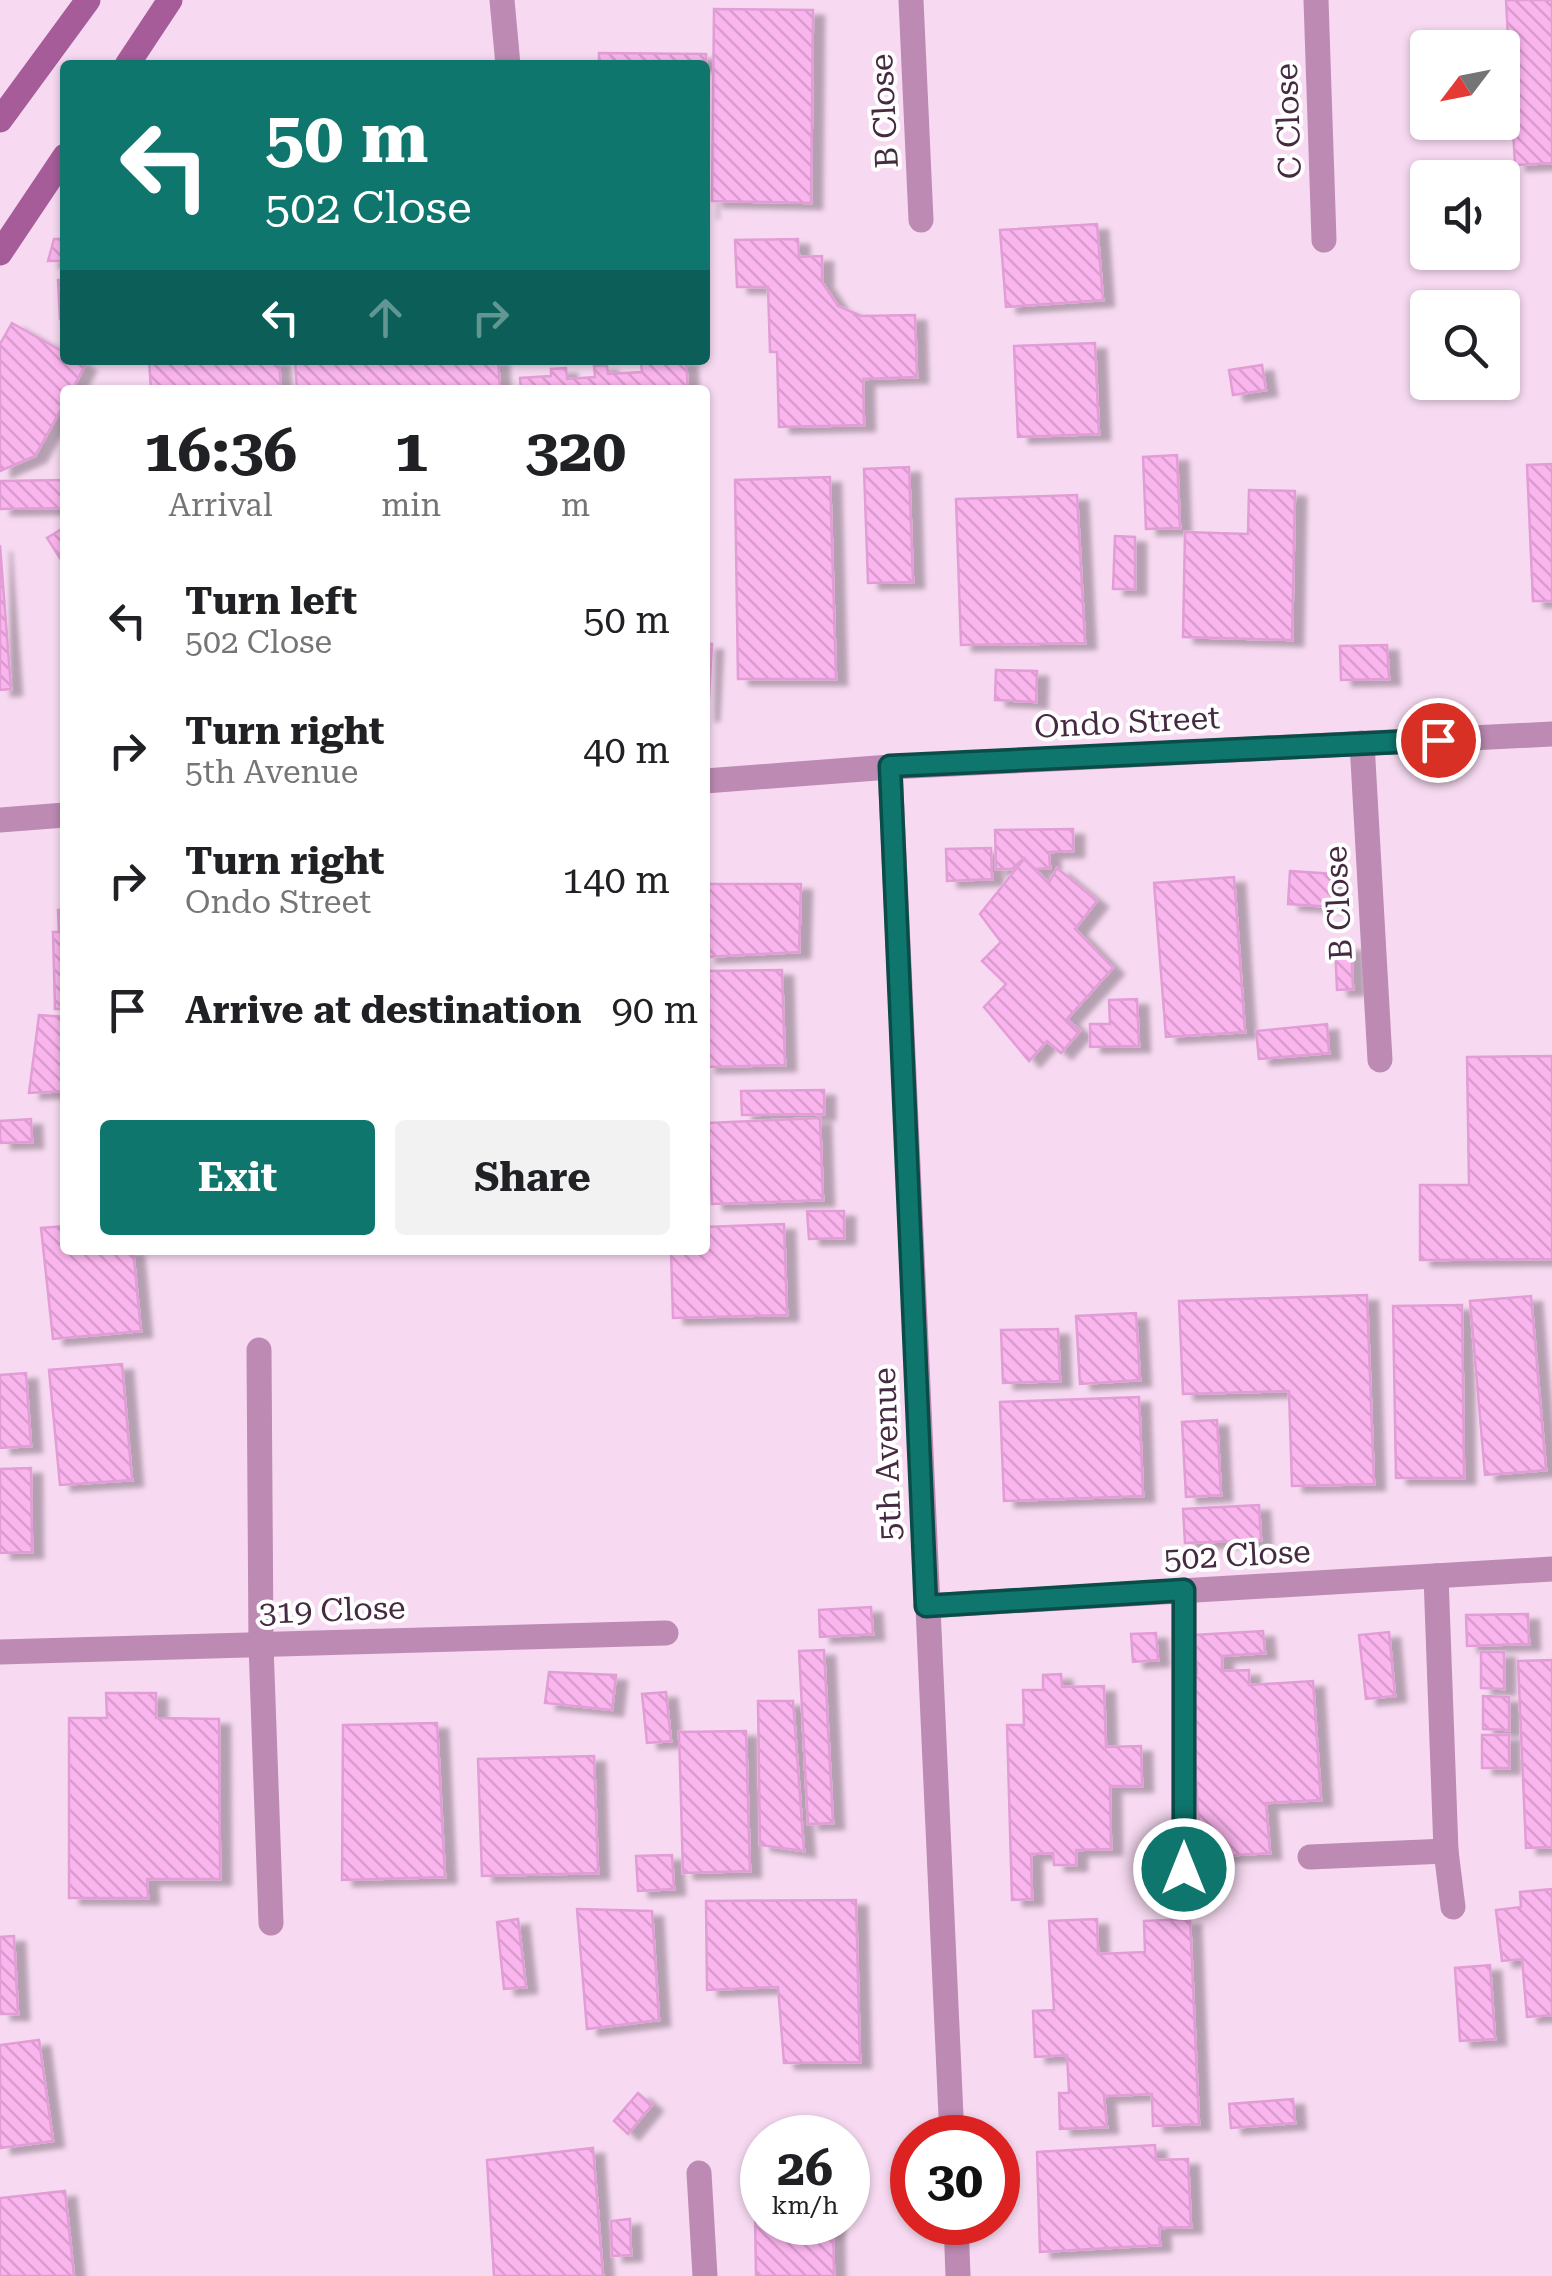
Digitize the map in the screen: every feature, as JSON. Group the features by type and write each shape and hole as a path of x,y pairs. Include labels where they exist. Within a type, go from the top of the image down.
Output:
{"street":[{"path":"0,120 88,0"},
{"path":"129,60 170,0"},
{"path":"502,0 508,60"},
{"name":"B Close","path":"911,0 921,220"},
{"name":"C Close","path":"1316,0 1324,240"},
{"path":"0,253 60,163"},
{"name":"Ondo Street","path":"710,781 890,766 1552,734"},
{"name":"B Close","path":"1362,743 1380,1060"},
{"name":"5th Avenue","path":"890,766 951,2115"},
{"path":"0,820 60,814"},
{"path":"259,1350 261,1645 272,1923"},
{"name":"502 Close","path":"926,1606 1552,1569"},
{"path":"1436,1576 1446,1851 1453,1907"},
{"path":"1184,1590 1184,1869"},
{"name":"319 Close","path":"0,1652 666,1633"},
{"path":"1310,1858 1446,1851"},
{"path":"699,2173 704,2276"},
{"path":"957,2245 958,2276"}],"building":[{"path":"1506,0 1552,0 1552,163 1520,165 1520,160 1515,160 1514,140 1520,140 1520,30 1508,30"},
{"path":"714,9 813,10 811,203 712,201"},
{"path":"599,53 706,54 706,60 599,60"},
{"path":"1097,224 1103,300 1006,307 1000,230"},
{"path":"54,239 60,239 60,261 48,261"},
{"path":"798,239 799,257 822,256 822,282 838,306 861,316 915,315 917,377 863,379 864,425 779,427 777,352 770,352 768,287 737,287 735,240"},
{"path":"12,323 60,350 60,365 85,365 75,385 60,385 60,411 35,456 0,471 0,344"},
{"path":"1095,343 1099,434 1018,437 1014,346"},
{"path":"149,365 279,365 281,385 151,385"},
{"path":"295,365 498,365 500,385 297,385"},
{"path":"607,365 608,374 642,372 641,365 686,365 688,385 521,385 520,378 551,376 551,369 566,368 567,379 595,377 594,366"},
{"path":"1262,365 1266,390 1233,395 1229,370"},
{"path":"1177,455 1180,528 1146,529 1143,457"},
{"path":"1552,464 1552,601 1533,601 1527,465"},
{"path":"909,467 913,582 868,583 864,469"},
{"path":"830,477 836,679 738,679 735,480"},
{"path":"60,480 60,508 0,509 0,481"},
{"path":"1249,490 1295,491 1292,640 1183,637 1185,532 1248,534"},
{"path":"1077,495 1085,643 961,645 956,499"},
{"path":"60,530 60,558 47,538"},
{"path":"1115,536 1135,537 1135,589 1113,589"},
{"path":"0,545 11,689 0,690"},
{"path":"1387,645 1389,679 1341,680 1340,646"},
{"path":"996,670 1037,671 1036,702 995,700"},
{"path":"1073,829 1073,851 1049,852 1050,868 1035,869 1024,858 1012,869 996,869 995,830"},
{"path":"991,848 992,879 947,881 946,849"},
{"path":"1024,859 1049,883 1057,868 1097,901 1075,929 1113,968 1067,1019 1080,1031 1061,1053 1047,1041 1029,1061 984,1007 1006,984 982,961 1001,942 980,914"},
{"path":"1290,871 1335,874 1334,907 1288,904"},
{"path":"1234,877 1245,1032 1166,1037 1154,883"},
{"path":"710,884 801,884 799,952 710,957"},
{"path":"60,910 60,1009 55,1009 53,932 59,932"},
{"path":"1351,945 1353,989 1337,990 1335,946"},
{"path":"782,970 785,1065 710,1067 710,971"},
{"path":"1137,999 1139,1046 1090,1047 1090,1024 1110,1024 1109,1000"},
{"path":"39,1015 60,1017 60,1091 29,1093"},
{"path":"1327,1024 1329,1053 1259,1059 1256,1031"},
{"path":"1552,1056 1552,1259 1420,1260 1420,1185 1469,1185 1467,1057"},
{"path":"824,1090 824,1114 742,1115 741,1091"},
{"path":"820,1118 823,1200 712,1204 710,1123"},
{"path":"31,1119 32,1142 0,1143 0,1121"},
{"path":"807,1211 844,1211 844,1238 809,1239"},
{"path":"784,1224 787,1315 673,1318 671,1255 710,1255 710,1227"},
{"path":"60,1226 60,1255 133,1255 141,1331 53,1339 41,1228"},
{"path":"1367,1295 1374,1484 1292,1486 1289,1391 1183,1394 1179,1301"},
{"path":"1531,1296 1546,1470 1485,1475 1470,1301"},
{"path":"1462,1305 1464,1478 1396,1478 1393,1306"},
{"path":"1136,1313 1140,1380 1080,1384 1076,1316"},
{"path":"1058,1329 1060,1381 1003,1383 1001,1330"},
{"path":"122,1364 132,1480 60,1485 49,1370"},
{"path":"26,1373 31,1446 0,1448 0,1375"},
{"path":"1139,1397 1143,1496 1004,1501 1000,1402"},
{"path":"1217,1420 1221,1495 1186,1497 1182,1422"},
{"path":"31,1468 32,1552 0,1553 0,1469"},
{"path":"1259,1505 1261,1540 1185,1543 1183,1509"},
{"path":"871,1607 873,1634 820,1637 819,1610"},
{"path":"1528,1614 1529,1644 1467,1646 1466,1615"},
{"path":"1263,1631 1265,1653 1222,1656 1222,1671 1249,1670 1249,1685 1313,1681 1321,1800 1266,1803 1270,1853 1201,1857 1189,1673 1197,1673 1194,1635"},
{"path":"1389,1632 1395,1696 1366,1699 1359,1635"},
{"path":"1156,1633 1158,1660 1133,1662 1131,1634"},
{"path":"824,1650 833,1823 808,1824 799,1651"},
{"path":"1481,1652 1504,1652 1504,1689 1481,1688"},
{"path":"1552,1660 1552,1847 1526,1848 1518,1661"},
{"path":"549,1672 616,1675 612,1710 545,1703"},
{"path":"1061,1674 1062,1687 1104,1686 1106,1747 1141,1746 1142,1786 1110,1786 1111,1849 1076,1850 1076,1865 1054,1865 1053,1853 1031,1854 1032,1899 1012,1900 1007,1725 1024,1725 1023,1690 1043,1690 1043,1675"},
{"path":"666,1692 671,1741 647,1743 642,1694"},
{"path":"106,1693 156,1693 156,1718 219,1719 220,1879 147,1879 148,1898 69,1898 69,1718 107,1718"},
{"path":"1483,1696 1509,1697 1509,1730 1483,1729"},
{"path":"758,1701 793,1701 804,1851 760,1845"},
{"path":"437,1723 445,1877 342,1880 343,1725"},
{"path":"746,1731 750,1871 683,1873 679,1732"},
{"path":"1482,1735 1509,1735 1509,1768 1482,1768"},
{"path":"594,1756 598,1873 482,1876 478,1759"},
{"path":"672,1855 674,1889 638,1891 636,1856"},
{"path":"1552,1889 1552,2015 1527,2017 1522,1959 1502,1961 1496,1910 1521,1907 1520,1892"},
{"path":"856,1900 860,2062 784,2063 778,1987 707,1990 706,1901"},
{"path":"577,1909 652,1911 659,2020 587,2029"},
{"path":"518,1919 526,1987 504,1989 497,1922"},
{"path":"1097,1919 1098,1954 1145,1952 1144,1921 1190,1919 1199,2124 1153,2126 1152,2094 1104,2096 1107,2127 1060,2129 1059,2093 1069,2093 1067,2055 1035,2057 1033,2011 1054,2010 1049,1921"},
{"path":"14,1936 18,2014 0,2014 0,1937"},
{"path":"1490,1965 1495,2039 1460,2041 1455,1968"},
{"path":"39,2040 53,2141 0,2148 0,2045"},
{"path":"638,2093 652,2105 628,2134 614,2121"},
{"path":"1293,2099 1295,2123 1231,2128 1229,2104"},
{"path":"1155,2145 1156,2160 1188,2159 1191,2227 1159,2228 1160,2245 1040,2252 1037,2152"},
{"path":"593,2148 603,2276 494,2276 487,2160"},
{"path":"65,2191 74,2276 0,2276 0,2198"},
{"path":"630,2219 631,2255 612,2256 611,2221"},
{"path":"756,2245 833,2245 834,2276 756,2276"}],"route":[{"path":"1184,1869 1184,1590 926,1606 890,766 1438,740"}]}
